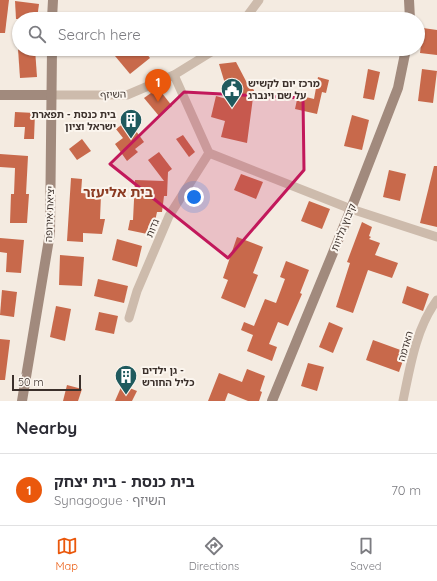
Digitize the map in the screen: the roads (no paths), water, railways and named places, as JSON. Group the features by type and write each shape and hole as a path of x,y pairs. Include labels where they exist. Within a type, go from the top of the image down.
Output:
{"street":[{"path":"52,12 53,0"},
{"path":"250,12 258,0"},
{"path":"409,0 410,12"},
{"name":"יציאת אירופה","path":"22,401 50,233 52,56"},
{"name":"השיזף","path":"0,95 127,95 174,75 205,56"},
{"name":"קיבוץ גלויות","path":"272,401 351,209 398,88 405,56"},
{"path":"174,75 209,153 351,209 437,238"},
{"name":"גדות","path":"129,318 137,291 169,216 209,153"},
{"name":"האדמה","path":"403,401 424,320 437,300"}],"place":[{"name":"בית כנסת - בית יצחק","path":"158,102"},
{"name":"מרכז יום לקשיש על שם וינברג","path":"232,108"},
{"name":"בית כנסת - תפארת ישראל וציון","path":"131,140"},
{"name":"גן ילדים - כליל החורש","path":"126,396"}],"district":[{"name":"בית אליעזר","path":"118,192"}]}
